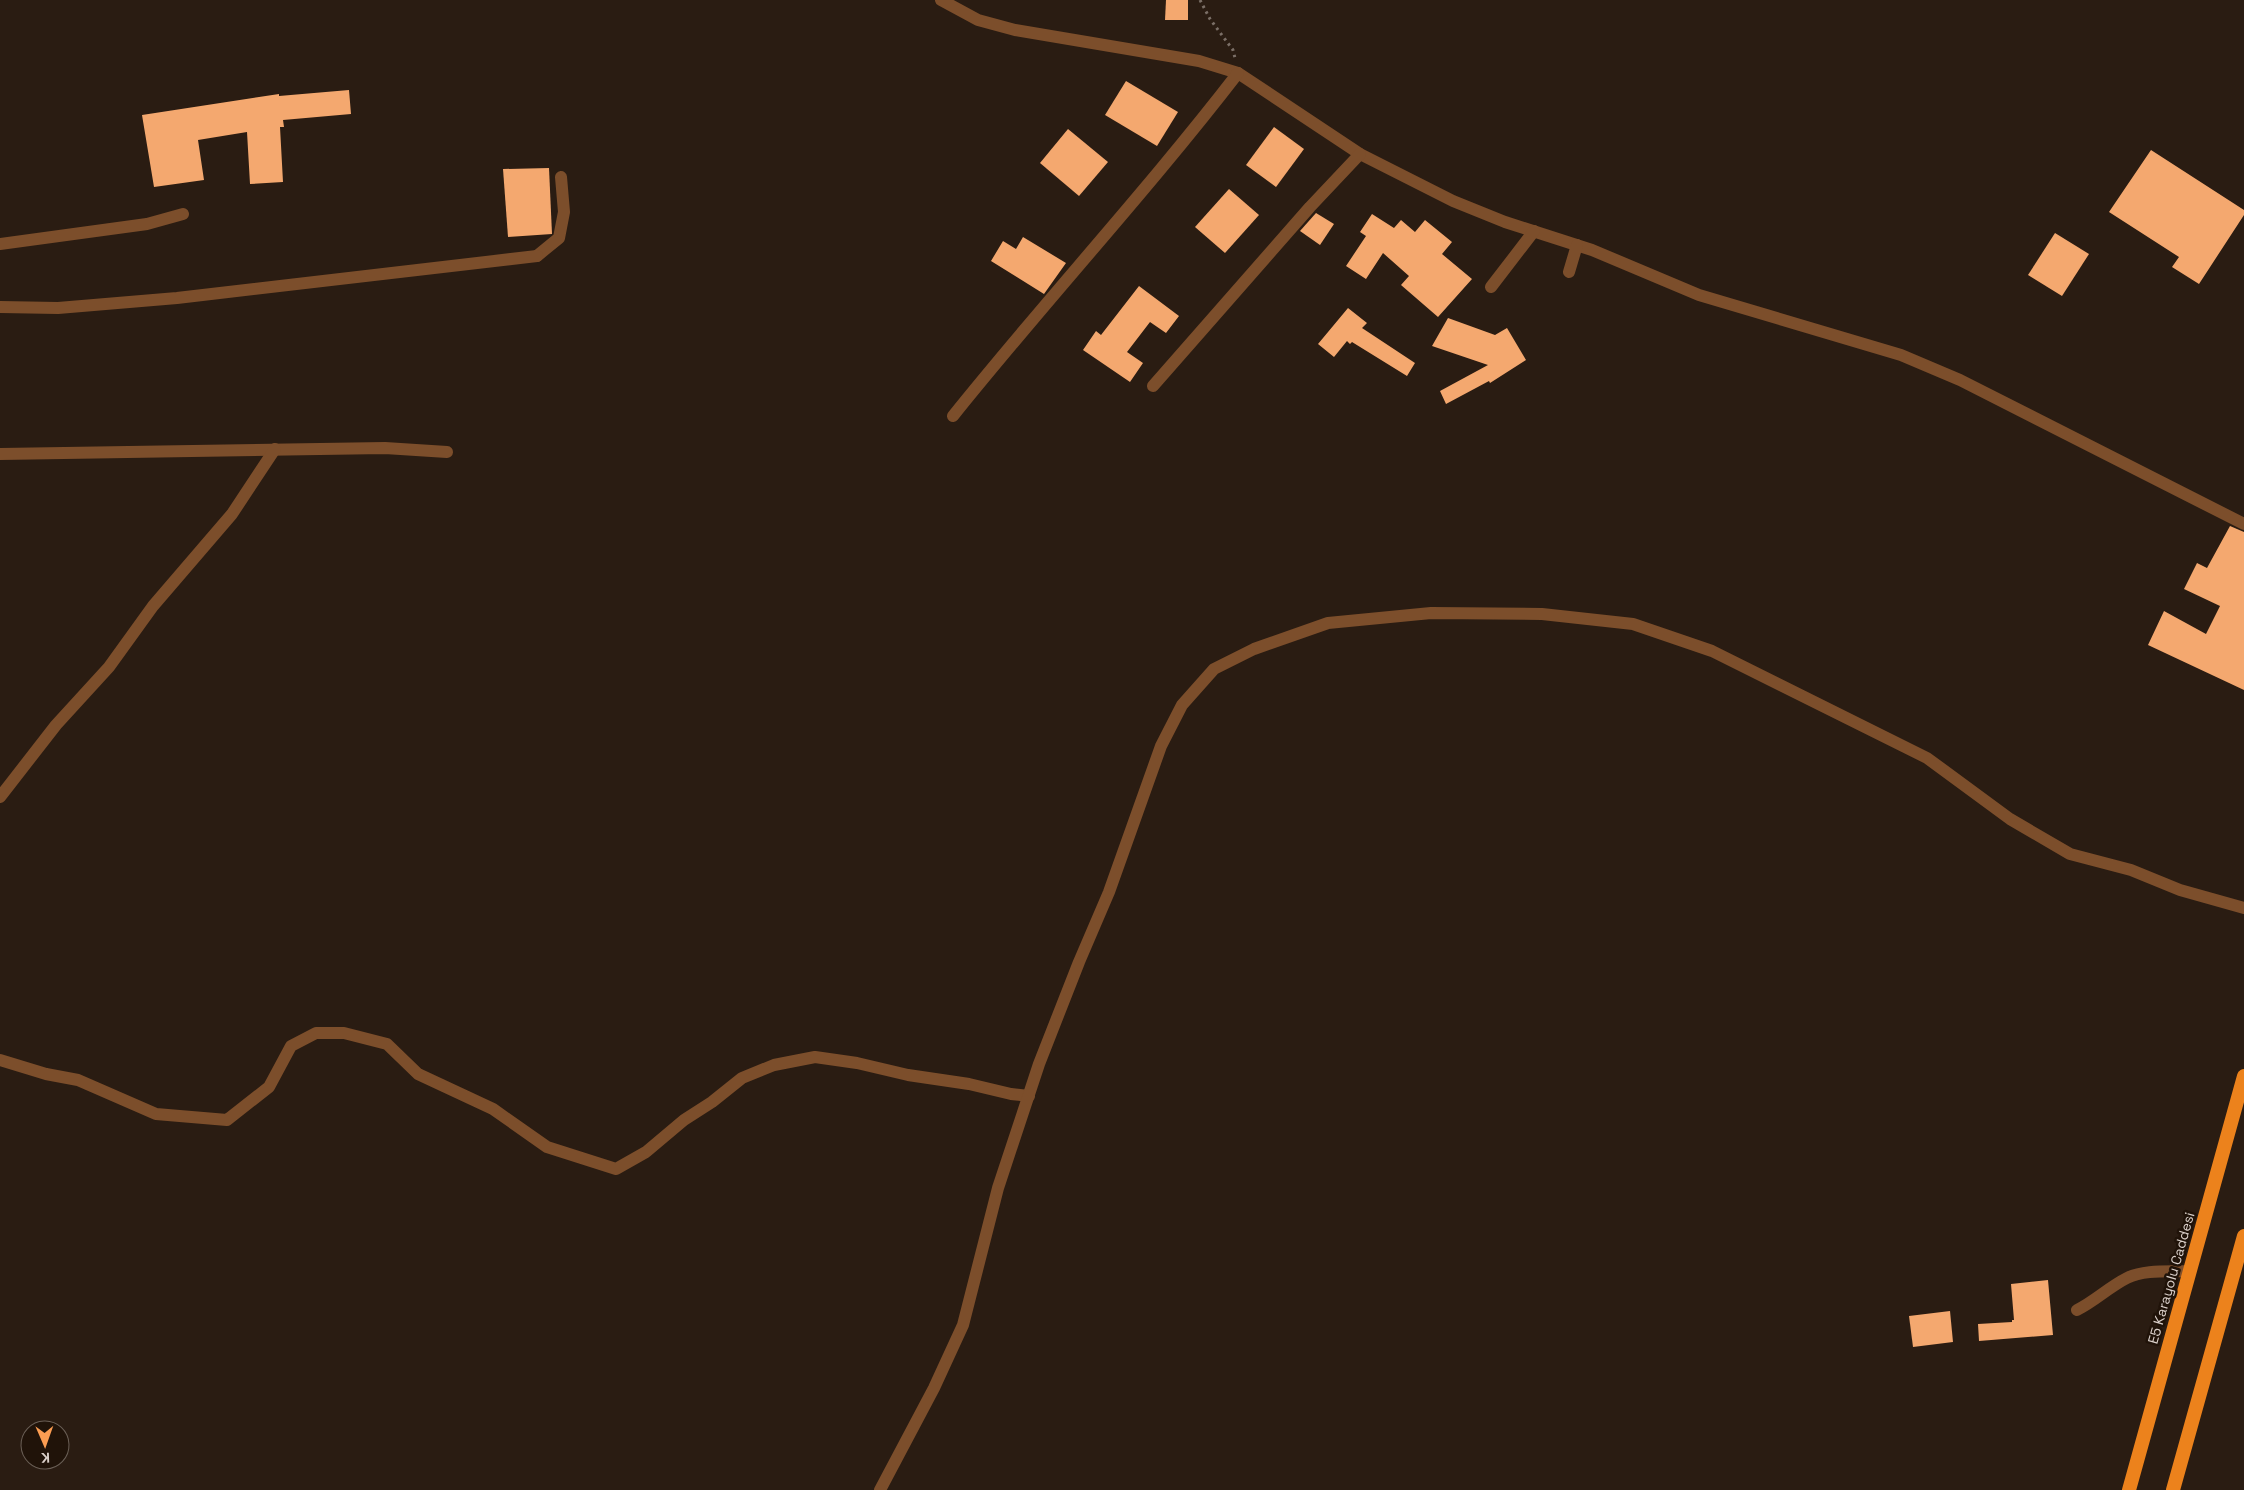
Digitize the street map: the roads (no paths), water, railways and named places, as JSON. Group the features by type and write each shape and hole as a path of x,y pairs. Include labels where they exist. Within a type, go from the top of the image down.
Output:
{"highway":[{"name":"E5 Karayolu Caddesi","path":"2129,1490 2244,1076"},
{"path":"2173,1490 2244,1236"}],"street":[{"path":"941,0 978,20 1015,30 1199,61 1238,73 1360,154 1453,201 1577,245 1699,295 1901,355 1960,380 2244,524"},
{"path":"953,416 998,360 1170,159 1238,73"},
{"path":"1153,386 1310,207 1360,154"},
{"path":"0,307 58,308 176,298 536,256 559,238 564,212 561,177"},
{"path":"0,244 147,224 183,214"},
{"path":"1491,287 1534,231"},
{"path":"1569,272 1577,245"},
{"path":"0,454 385,448 447,452"},
{"path":"0,797 56,725 109,667 153,606 232,514 275,449"},
{"path":"880,1490 934,1388 963,1325 998,1188 1029,1096 1079,962 1109,892 1161,746 1182,705 1214,670 1254,648 1328,623 1431,613 1542,614 1633,624 1712,650 1927,758 2010,819 2070,854 2131,870 2180,890 2244,908"},
{"path":"0,1060 46,1074 78,1080 156,1114 226,1120 269,1087 291,1046 316,1033 344,1033 387,1044 418,1074 493,1109 547,1147 616,1170 646,1152 684,1120 712,1102 742,1078 774,1065 815,1057 1029,1096"},
{"path":"2076,1310 2093,1302 2127,1277 2150,1272 2190,1271"}]}
